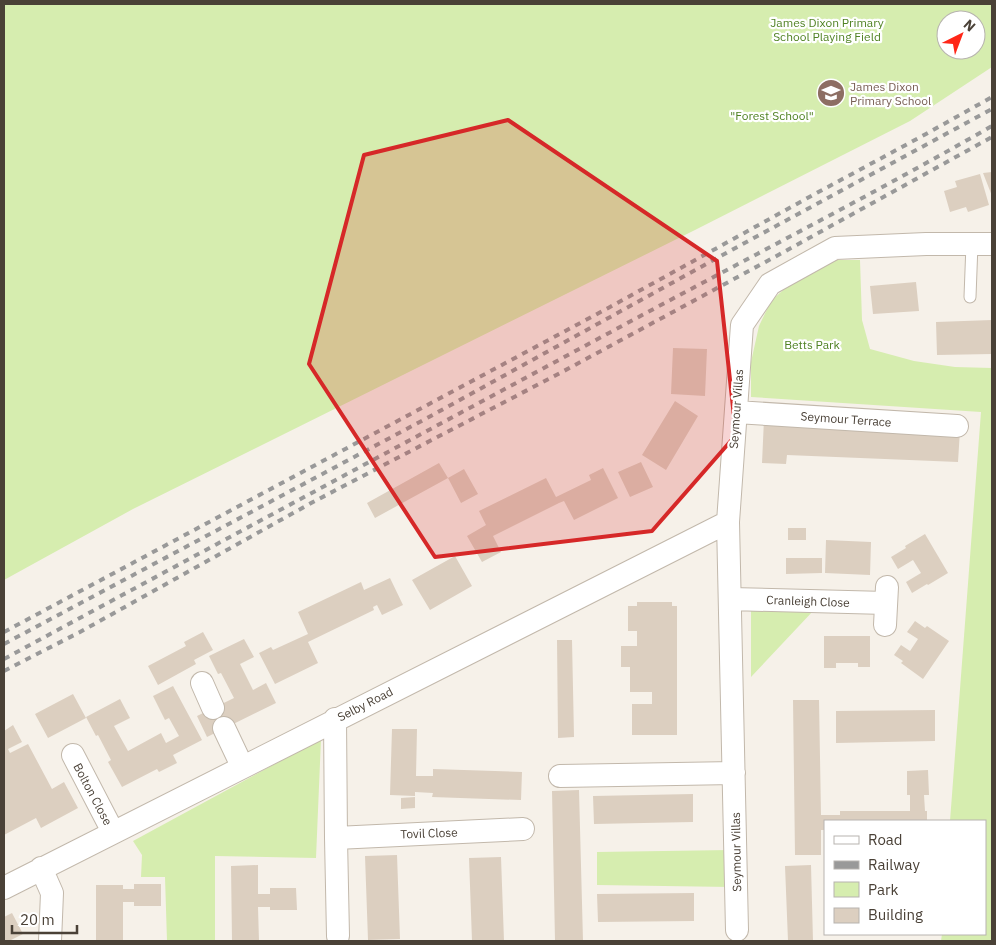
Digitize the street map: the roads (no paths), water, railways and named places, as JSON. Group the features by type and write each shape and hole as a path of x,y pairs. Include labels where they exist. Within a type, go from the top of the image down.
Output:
{"street":[{"name":"Seymour Villas","path":"737,930 728,522 742,325 770,284 835,248 926,244 982,244"},
{"name":"Seymour Terrace","path":"736,412 957,426"},
{"name":"Selby Road","path":"5,884 113,832 728,522"},
{"name":"Cranleigh Close","path":"730,599 886,605"},
{"path":"202,684 213,708"},
{"path":"335,719 338,936"},
{"path":"224,728 242,766"},
{"name":"Bolton Close","path":"73,755 113,832"},
{"path":"560,776 734,773"},
{"name":"Tovil Close","path":"336,838 523,829"},
{"path":"40,868 52,893 50,941"}],"lane":[{"path":"970,297 982,244"}],"railway":[{"path":"4,632 610,307 992,97"},
{"path":"4,644 429,417 992,109"},
{"path":"4,659 853,203 992,126"},
{"path":"4,671 80,632 313,502 562,372 992,137"}],"place":[{"name":"James Dixon Primary School","path":"831,93"}],"park label":[{"name":"James Dixon Primary School Playing Field","path":"827,29"},
{"name":"\"Forest School\"","path":"772,115"},
{"name":"Betts Park","path":"812,344"}]}
